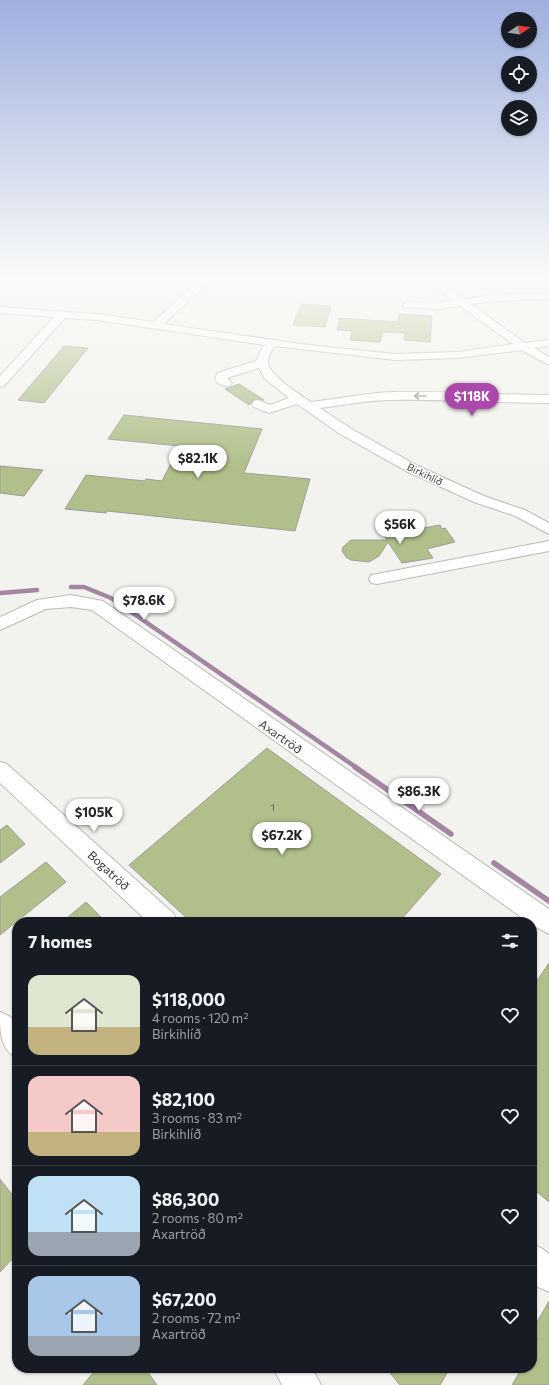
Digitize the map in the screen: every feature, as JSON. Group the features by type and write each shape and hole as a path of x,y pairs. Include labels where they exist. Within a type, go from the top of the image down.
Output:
{"street":[{"path":"0,383 40,339"},
{"path":"248,339 379,356 380,352 386,348 404,346 432,347 445,356 549,343"},
{"path":"304,347 305,339"},
{"path":"512,339 549,362"},
{"path":"226,383 221,380 221,376 262,363 262,358 271,342"},
{"name":"Birkihlíð","path":"262,363 269,376 303,403 345,431 413,469 479,499 520,513 549,529"},
{"path":"258,404 269,408 303,403 355,401 427,408 452,408 501,400 549,399"},
{"path":"377,579 549,546"},
{"name":"Axartröð","path":"0,624 43,604 70,601 97,605 531,917"},
{"name":"Bogatröð","path":"0,770 160,917"},
{"path":"0,1025 12,1039"},
{"path":"537,1265 549,1276"},
{"path":"294,1373 304,1385"}],"building":[{"path":"350,339 381,339 380,342 350,340"},
{"path":"404,339 430,339 430,342 404,340"},
{"path":"64,346 88,348 44,403 18,400"},
{"path":"239,384 264,400 254,400 249,405 225,389"},
{"path":"124,415 262,429 244,473 310,479 295,531 107,511 106,513 65,509 86,475 145,481 146,479 162,481 180,446 108,439"},
{"path":"0,466 43,470 24,496 0,493"},
{"path":"440,525 442,529 445,528 455,542 427,549 433,558 402,563 388,542 379,556 369,562 351,560 346,557 342,551 343,547 351,540 387,540 384,535"},
{"path":"267,748 441,874 403,917 186,917 129,865"},
{"path":"7,825 25,844 0,863 0,830"},
{"path":"46,862 66,882 22,917 12,917 12,925 0,935 0,897"},
{"path":"86,902 101,917 68,917"},
{"path":"549,963 549,1202 537,1192 537,981"},
{"path":"0,1179 12,1195 12,1259 0,1272"},
{"path":"549,1301 549,1385 512,1385 519,1373 537,1373 537,1322"},
{"path":"93,1373 149,1373 157,1385 83,1385"},
{"path":"390,1373 447,1373 440,1385 400,1385"}],"waterway":[{"path":"71,587 84,587 111,598 357,768"},
{"path":"0,593 37,590"},
{"path":"355,767 451,834"},
{"path":"494,863 549,901"}]}
